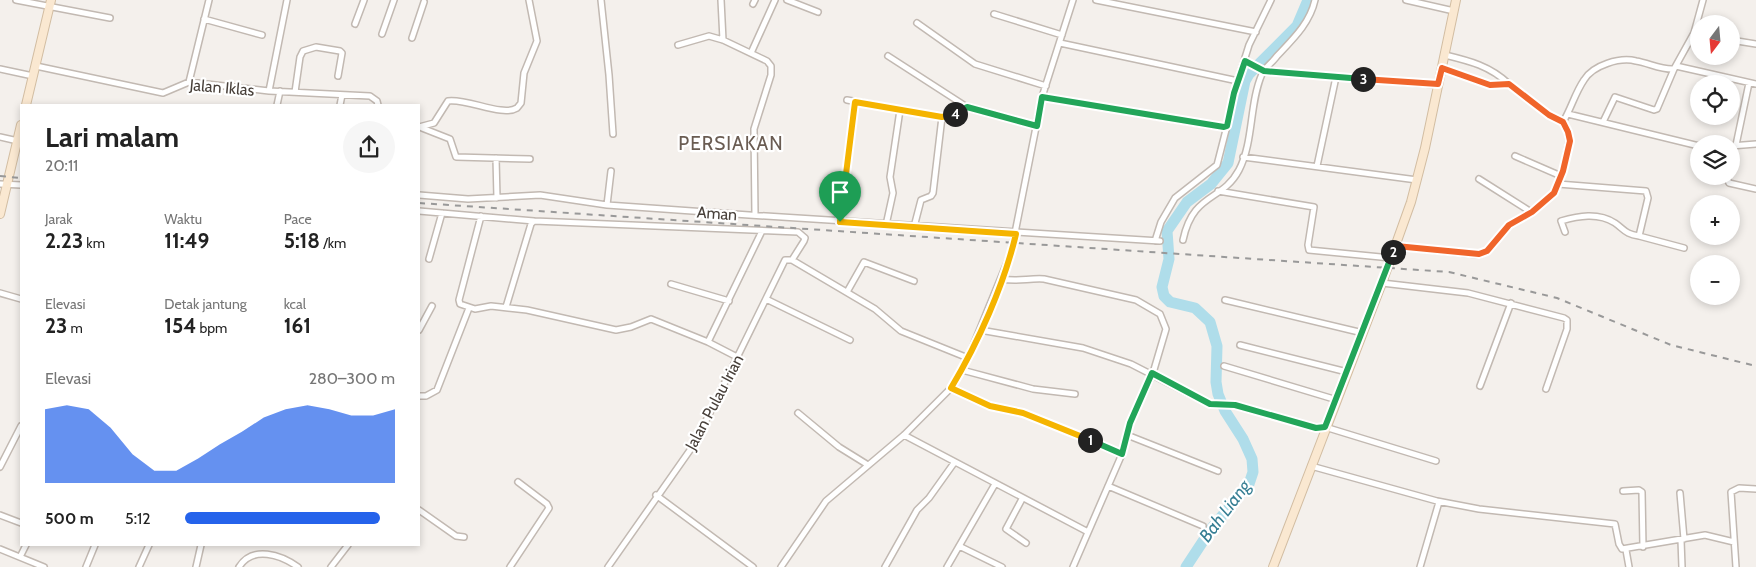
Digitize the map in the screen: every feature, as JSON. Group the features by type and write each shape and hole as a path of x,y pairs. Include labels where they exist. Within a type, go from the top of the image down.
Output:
{"street":[{"path":"16,0 50,3 110,18"},
{"path":"189,82 209,0"},
{"path":"269,91 287,0"},
{"path":"355,24 364,0"},
{"path":"382,34 394,0"},
{"path":"420,127 434,123 448,101 463,100 504,110 517,108 521,102 524,73 537,41 529,0"},
{"path":"600,0 609,75 613,134"},
{"path":"720,0 724,26 722,40"},
{"path":"751,53 775,0"},
{"path":"787,0 818,12"},
{"path":"781,567 826,501 904,435 951,388 962,370 1001,279 1016,234 1042,97 1073,0"},
{"path":"1096,0 1256,32"},
{"path":"1042,97 1214,126 1227,126 1238,81 1247,62 1256,32 1271,0"},
{"path":"1183,240 1186,223 1193,212 1238,172 1262,71 1299,33 1311,15 1315,0"},
{"path":"1406,0 1454,11"},
{"path":"1273,567 1325,427 1396,246 1417,180 1456,0"},
{"path":"1700,15 1703,0"},
{"path":"412,38 424,2"},
{"path":"26,104 50,3"},
{"path":"994,14 1062,36"},
{"path":"204,19 262,35"},
{"path":"917,23 975,64 1046,86"},
{"path":"678,44 702,37 722,40 767,61 772,71 754,129 755,215"},
{"path":"1740,41 1756,44"},
{"path":"1060,42 1238,81"},
{"path":"1602,122 1615,97 1654,110 1657,109 1675,67 1690,43"},
{"path":"295,92 300,57 303,51 316,47 342,52 338,76"},
{"path":"888,56 967,107 1037,126"},
{"path":"1396,246 1479,254 1487,251 1509,225 1532,212 1554,193 1561,176 1570,141 1563,122 1549,115 1498,74 1482,65 1445,56"},
{"path":"1563,122 1584,79 1590,73 1615,60 1636,61 1659,67 1675,67 1756,84"},
{"path":"1247,62 1262,71 1438,84"},
{"name":"Jalan Iklas","path":"36,66 163,92 189,82 280,92 370,96 377,101 378,104"},
{"path":"1442,68 1490,85 1509,84"},
{"path":"0,69 33,76"},
{"path":"1317,166 1336,77"},
{"path":"1737,135 1749,83"},
{"path":"277,104 280,92"},
{"path":"340,104 342,95"},
{"path":"847,100 942,117 955,115 967,107"},
{"path":"840,222 855,102"},
{"path":"886,225 893,193 890,177 900,110"},
{"path":"1568,114 1690,144"},
{"path":"914,227 921,200 931,196 933,193 942,117"},
{"name":"Aman","path":"420,195 498,198 545,195 608,205 1016,234 1157,241 1161,222 1175,198 1217,165 1227,126"},
{"path":"420,127 450,139 456,157 530,159"},
{"path":"0,214 4,184 20,132"},
{"path":"0,137 18,141"},
{"path":"1740,145 1756,144"},
{"path":"1515,156 1561,176"},
{"path":"1243,157 1417,180"},
{"path":"496,158 498,198"},
{"path":"608,205 611,171"},
{"path":"1479,180 1532,212"},
{"path":"4,184 20,185"},
{"path":"1558,184 1646,191 1648,198 1639,236"},
{"path":"1738,185 1756,189"},
{"path":"1218,191 1314,207 1308,245 1309,250 1391,258"},
{"path":"420,210 534,221 762,230 708,342"},
{"path":"429,259 442,213"},
{"path":"1565,232 1561,220 1581,215 1601,217 1616,224 1624,232 1684,248"},
{"path":"481,216 459,300 460,304 469,308 491,306 506,308 616,330 631,327 645,320 651,320 708,342 738,358"},
{"path":"506,308 530,224 534,221"},
{"name":"Jalan Pulau Irian","path":"608,567 656,495 695,443 738,358 782,263 785,260 792,260 804,241 802,234 798,232 762,230"},
{"path":"792,260 875,309 900,331 968,358"},
{"path":"847,292 864,262 914,281"},
{"path":"1001,279 1017,282 1032,278 1044,279 1136,300 1160,314 1166,329 1152,373 1127,434 1122,454 1073,567"},
{"path":"1382,283 1468,293 1552,313 1567,320 1567,329 1546,389"},
{"path":"671,284 729,301"},
{"path":"0,293 20,299"},
{"path":"766,299 850,340"},
{"path":"1225,300 1363,333"},
{"path":"1480,386 1511,303"},
{"path":"420,328 432,306"},
{"path":"420,396 426,396 437,390 469,308"},
{"path":"980,330 1083,348 1132,364 1210,404 1224,403 1316,428 1325,427 1436,461"},
{"path":"1240,344 1347,372"},
{"path":"1224,366 1336,400"},
{"path":"962,370 1034,389 1075,394"},
{"path":"951,388 990,406 1023,413 1122,454"},
{"path":"798,413 839,447 868,465"},
{"path":"0,466 20,428"},
{"path":"1127,434 1218,471"},
{"path":"904,435 1022,499 1088,532"},
{"path":"885,567 917,510 929,498 954,462"},
{"path":"1311,466 1439,502 1506,513 1616,524 1620,547 1626,550 1705,535 1734,542"},
{"path":"510,567 549,508 547,504 518,482"},
{"path":"947,567 995,484"},
{"path":"1108,486 1204,526"},
{"path":"1736,567 1731,492 1739,488 1756,489"},
{"path":"1623,491 1638,490 1642,492 1643,547"},
{"path":"1680,493 1682,567"},
{"path":"656,495 753,567"},
{"path":"1022,499 1006,529 1026,543"},
{"path":"1420,567 1439,502"},
{"path":"420,511 456,536 464,537"},
{"path":"0,515 20,523"},
{"path":"20,557 26,546"},
{"path":"86,567 95,546"},
{"path":"140,567 149,546"},
{"path":"196,567 201,546"},
{"path":"332,567 347,546"},
{"path":"959,546 1002,567"},
{"path":"0,549 44,567"},
{"path":"1626,550 1629,567"},
{"path":"239,567 250,556 260,552 288,560 298,567"}],"waterway":[{"name":"Bah Liang","path":"1186,567 1211,529 1249,484 1253,472 1252,459 1243,439 1225,411 1218,394 1216,382 1217,346 1210,322 1195,308 1170,302 1164,296 1162,287 1169,259 1167,231 1187,202 1211,184 1228,163 1245,81 1249,74 1297,26 1308,0"}],"railway":[{"path":"0,176 20,178"},
{"path":"420,203 1449,272 1557,298 1671,345 1756,366"}],"district":[{"name":"PERSIAKAN","path":"731,143"}],"route":[{"path":"1245,61 1264,71 1438,84 1442,68 1490,85 1499,87 1509,84 1549,115 1563,122 1570,141 1563,171 1554,193 1532,212 1521,216 1509,225 1487,251 1479,254 1463,254 1396,246 1325,427 1316,428 1235,405 1224,403 1210,404 1152,373 1130,423 1122,454 1023,413 990,406 951,388 968,358 980,330 1011,253 1016,234 840,222 855,102 942,117 955,115 967,107 1037,126 1042,97 1224,127 1227,126 1234,93 1245,61"}]}
